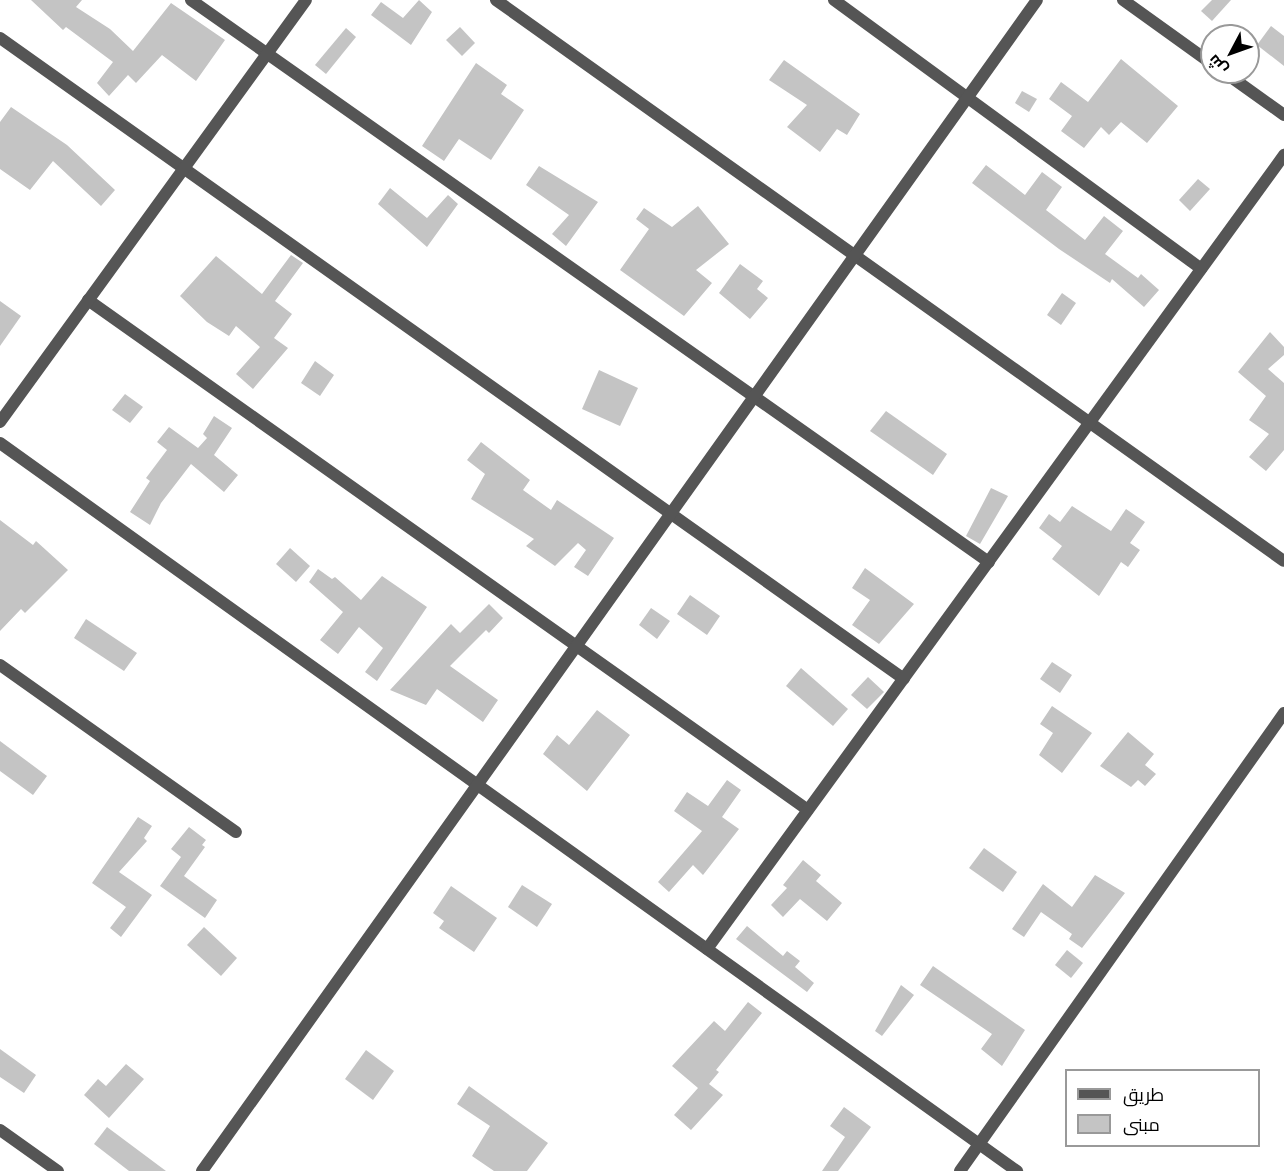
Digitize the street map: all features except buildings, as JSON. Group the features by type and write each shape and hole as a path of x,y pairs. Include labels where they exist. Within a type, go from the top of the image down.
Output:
{"street":[{"path":"191,0 989,562"},
{"path":"0,422 306,0"},
{"path":"496,0 1284,561"},
{"path":"834,0 1201,269"},
{"path":"202,1171 479,786 1037,0"},
{"path":"1123,0 1200,55"},
{"path":"0,38 904,679"},
{"path":"1241,84 1284,115"},
{"path":"707,950 1284,155"},
{"path":"88,300 808,810"},
{"path":"0,443 1017,1171"},
{"path":"0,664 236,832"},
{"path":"960,1171 1284,713"},
{"path":"0,1130 58,1171"}]}
